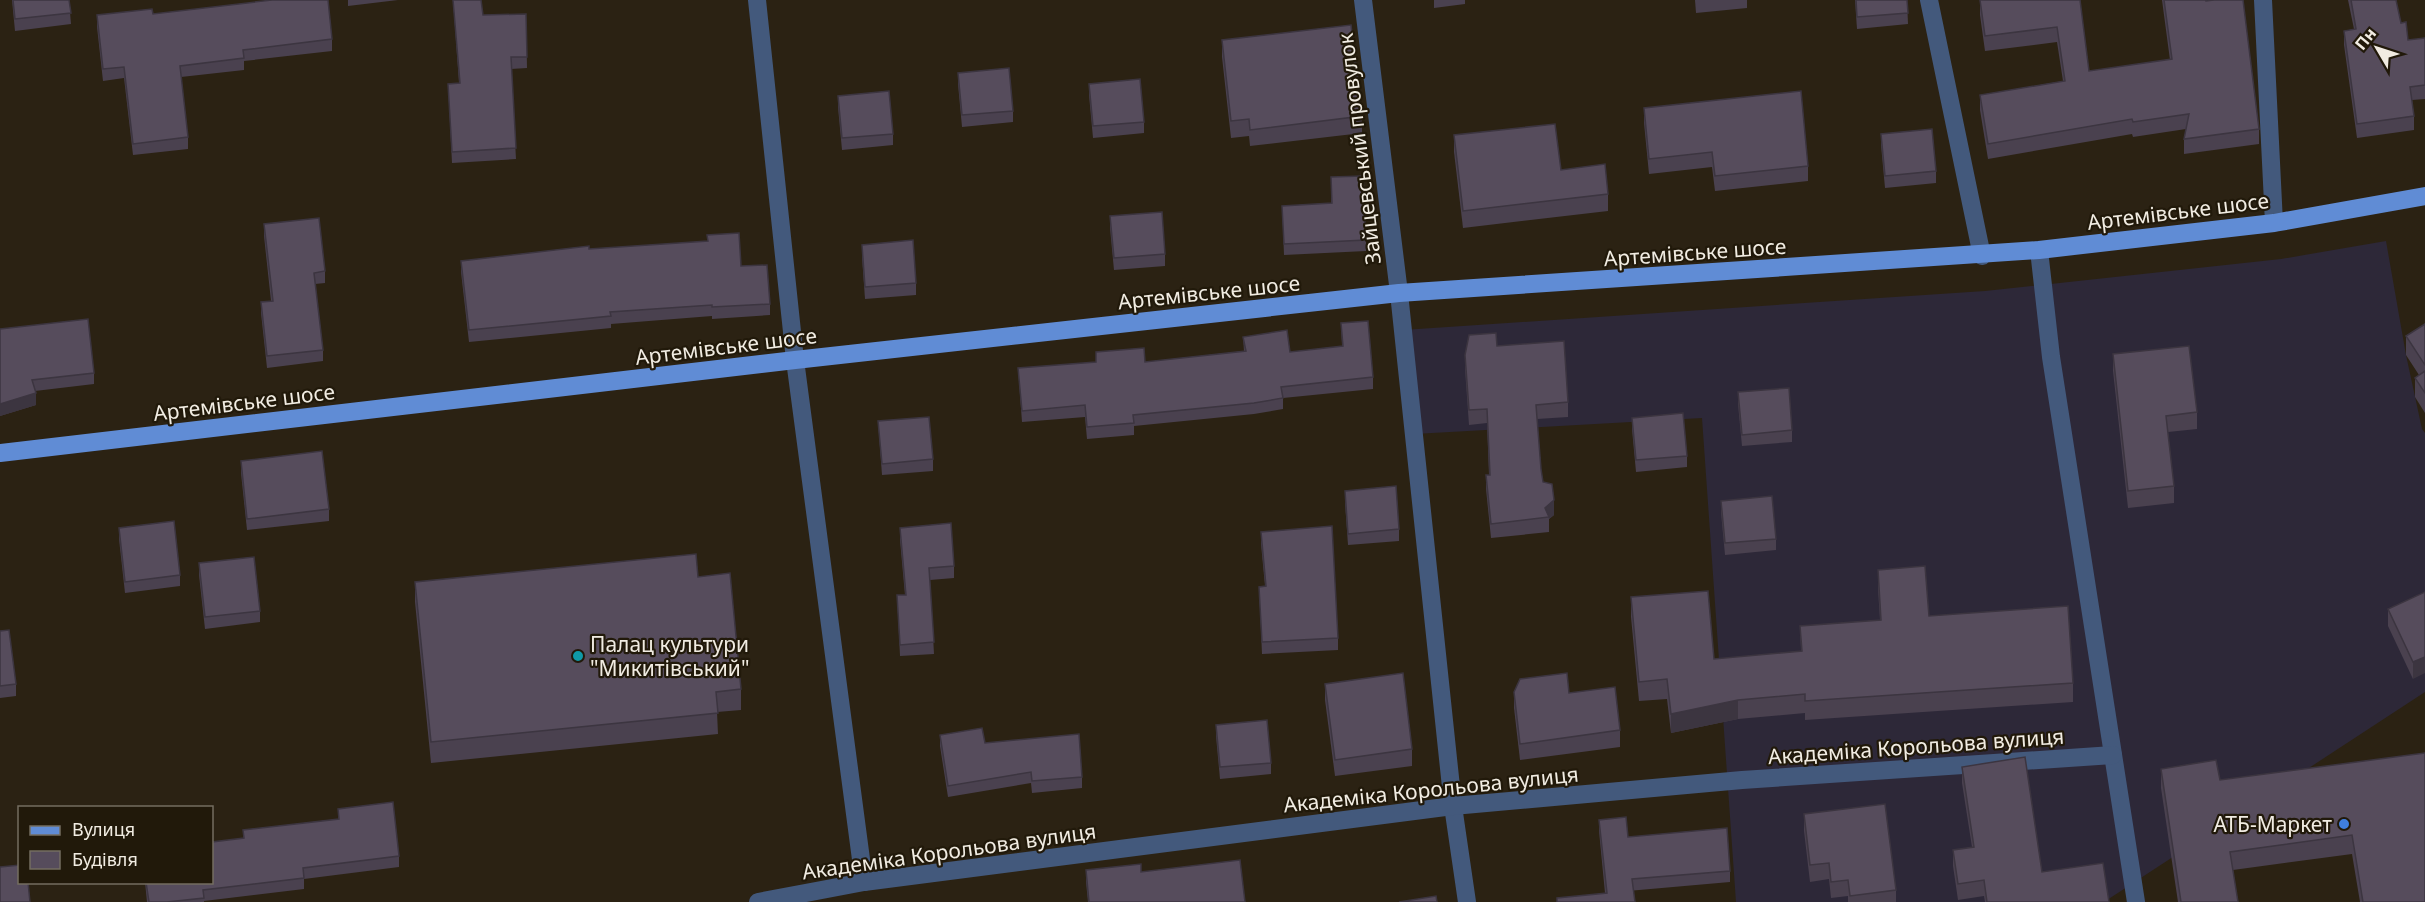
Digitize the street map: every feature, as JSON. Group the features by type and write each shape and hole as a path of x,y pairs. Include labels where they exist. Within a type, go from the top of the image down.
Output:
{"main road":[{"name":"Артемівське шосе","path":"0,453 795,360 1399,294 1982,256 2039,250 2274,223 2425,196"}],"street":[{"path":"756,0 795,360 864,882"},
{"name":"Зайцевський провулок","path":"1363,0 1399,294 1453,806 1467,902"},
{"path":"1929,0 1982,256"},
{"path":"2263,0 2274,223"},
{"path":"2039,250 2050,357 2136,902"},
{"name":"Академіка Корольова вулиця","path":"758,902 864,882 1453,806 1742,780 2113,755"}],"shaded area":[{"path":"2386,241 2406,355 2422,429 2425,433 2425,692 2104,902 1736,902 1702,418 1414,434 1403,330 1985,291 2281,259"}],"building":[{"path":"13,0 69,0 71,13 15,19"},
{"path":"272,0 328,0 332,39 243,50 244,58 180,66 188,137 133,144 124,67 103,69 97,15 152,9 153,14"},
{"path":"453,0 481,0 483,15 526,14 527,57 511,57 516,148 452,152 448,84 460,83"},
{"path":"1856,0 1907,0 1908,13 1857,17"},
{"path":"1980,0 2080,0 2089,71 2172,59 2164,0 2243,0 2259,129 2184,139 2189,114 2133,122 2132,119 1988,144 1980,95 2065,81 2057,27 1985,36"},
{"path":"2351,0 2396,0 2401,23 2406,22 2408,40 2425,38 2425,85 2410,87 2414,116 2357,124 2344,31 2356,29"},
{"path":"1351,25 1362,116 1250,130 1249,119 1231,121 1222,40"},
{"path":"1009,68 1013,111 962,115 958,73"},
{"path":"1140,79 1144,122 1093,126 1089,84"},
{"path":"889,91 893,134 842,138 838,96"},
{"path":"1801,91 1808,166 1715,176 1712,152 1649,159 1644,108"},
{"path":"1555,124 1561,170 1605,164 1608,194 1463,211 1454,135"},
{"path":"1932,129 1936,171 1885,176 1881,134"},
{"path":"1363,176 1366,240 1284,244 1282,206 1332,203 1331,177"},
{"path":"1162,212 1165,254 1114,258 1110,216"},
{"path":"319,218 325,271 314,273 323,350 267,356 261,302 273,301 264,224"},
{"path":"739,233 741,266 767,265 770,304 712,307 712,305 610,312 611,316 469,330 461,261 589,246 589,249 708,241 707,235"},
{"path":"913,240 916,283 865,287 862,245"},
{"path":"88,319 94,373 32,380 36,393 0,404 0,329"},
{"path":"1368,321 1373,377 1281,387 1283,398 1254,403 1133,415 1134,423 1087,427 1085,405 1022,411 1018,368 1096,362 1096,352 1144,348 1145,362 1246,351 1243,337 1287,330 1290,352 1343,346 1341,323"},
{"path":"2425,324 2425,365 2406,336"},
{"path":"1496,333 1497,346 1564,341 1568,402 1536,405 1543,482 1552,484 1554,500 1545,508 1549,517 1491,524 1486,475 1490,475 1487,409 1469,410 1465,355 1469,335"},
{"path":"2189,346 2197,412 2166,416 2174,486 2128,491 2113,354"},
{"path":"2425,371 2425,393 2415,378"},
{"path":"1789,388 1792,430 1742,435 1738,392"},
{"path":"1683,413 1687,456 1636,460 1632,418"},
{"path":"929,417 933,459 882,464 878,421"},
{"path":"322,451 329,509 247,519 241,461"},
{"path":"1396,486 1399,529 1348,534 1345,491"},
{"path":"1772,496 1776,539 1725,543 1721,501"},
{"path":"174,521 180,575 125,582 119,528"},
{"path":"951,523 954,566 929,568 934,642 900,645 897,595 906,595 900,528"},
{"path":"1332,526 1338,638 1262,642 1259,587 1266,586 1261,532"},
{"name":"Палац культури \"Микитівський\"","path":"696,554 698,577 730,573 741,689 716,692 718,713 431,742 415,582"},
{"path":"254,557 260,611 205,617 199,563"},
{"path":"1925,566 1929,616 2068,606 2073,683 1805,701 1805,694 1738,700 1671,714 1667,679 1639,682 1631,597 1708,591 1714,659 1802,651 1800,626 1881,620 1878,570"},
{"path":"2425,592 2425,657 2413,662 2388,609"},
{"path":"9,630 16,684 0,686 0,631"},
{"path":"1403,673 1412,749 1335,760 1325,684"},
{"path":"1567,673 1569,693 1615,687 1620,730 1520,744 1514,692 1520,679"},
{"path":"1267,720 1271,763 1220,767 1216,725"},
{"path":"982,728 985,743 1079,734 1082,777 1032,781 1031,772 948,786 940,735"},
{"path":"2425,753 2425,902 2363,902 2352,835 2230,852 2238,902 2181,902 2161,769 2216,760 2220,780"},
{"path":"2025,757 2042,872 2103,863 2109,902 1987,902 1984,880 1958,884 1953,850 1974,847 1962,767"},
{"path":"393,802 399,856 303,868 304,878 203,890 204,898 149,902 146,884 213,884 213,842 244,838 243,830 339,819 338,809"},
{"path":"1885,804 1896,890 1850,896 1848,880 1831,882 1829,863 1810,865 1804,814"},
{"path":"1626,817 1628,837 1727,828 1730,871 1632,879 1635,902 1557,902 1557,898 1607,893 1599,820"},
{"path":"1240,860 1245,902 1089,902 1086,870 1141,864 1141,872"},
{"path":"18,865 18,884 28,884 30,902 0,902 0,867"},
{"path":"1436,896 1437,902 1399,902"}],"place":[{"name":"Палац культури \"Микитівський\"","path":"578,656"},
{"name":"АТБ-Маркет","path":"2344,824"}]}
